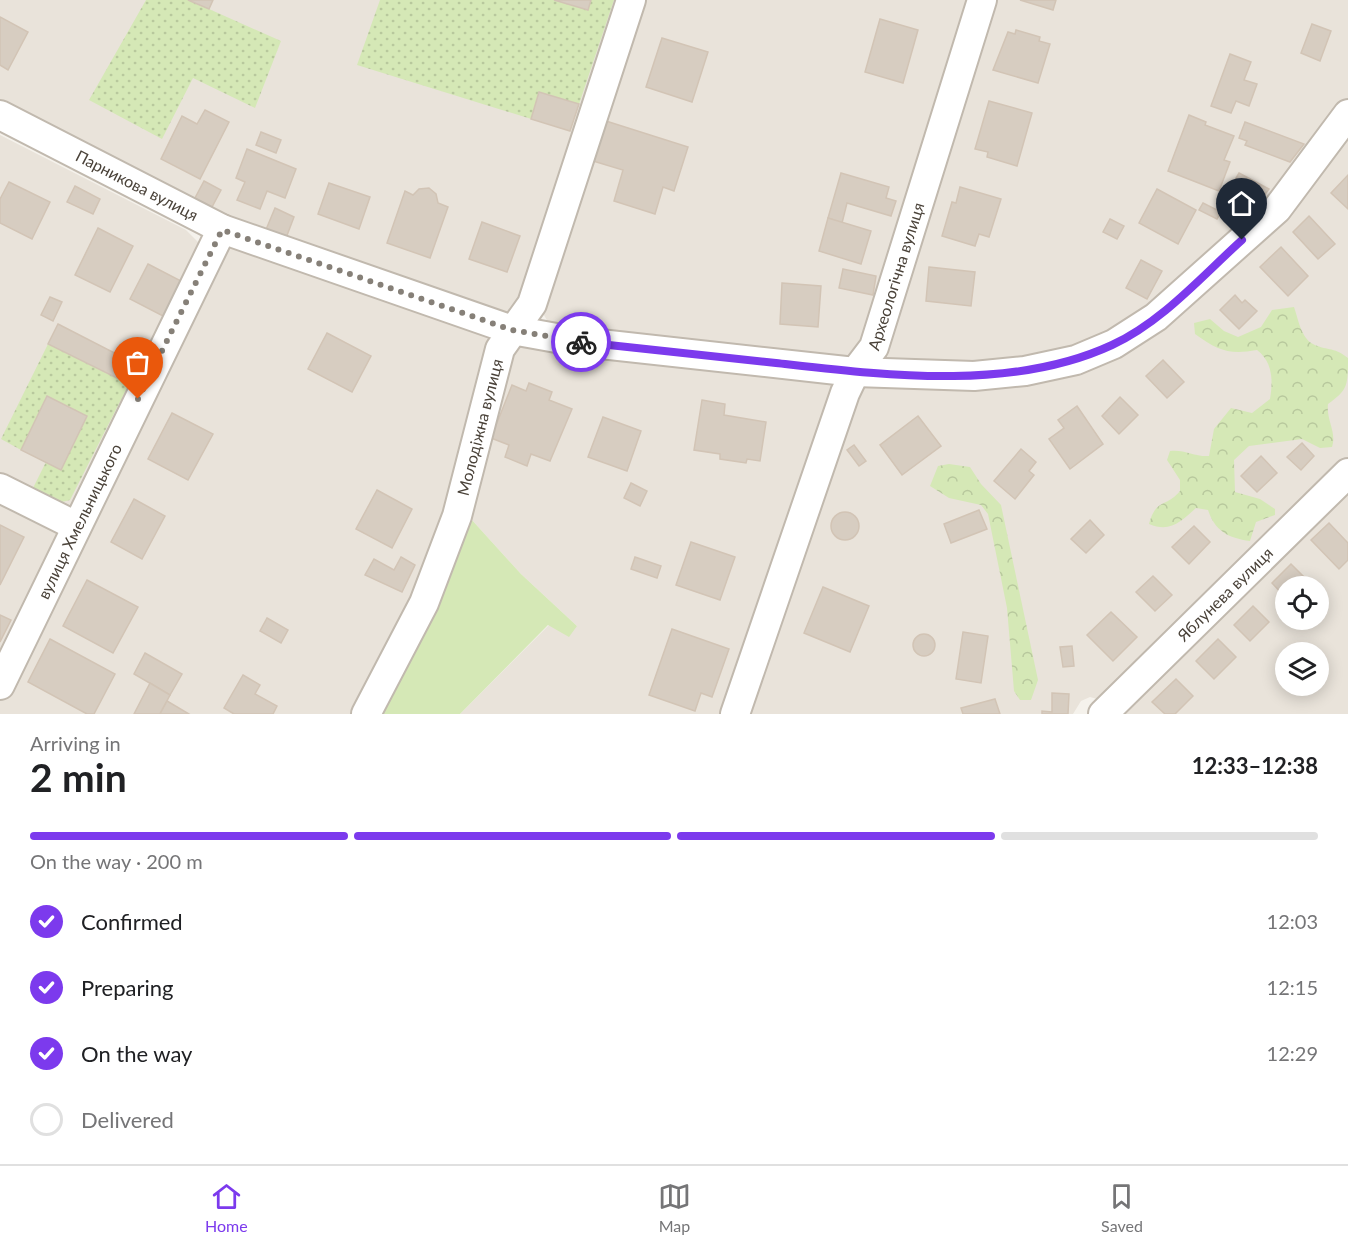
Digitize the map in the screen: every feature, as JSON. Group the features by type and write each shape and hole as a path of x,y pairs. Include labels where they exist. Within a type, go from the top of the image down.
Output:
{"street":[{"name":"Молодіжна вулиця","path":"366,714 423,603 453,527 500,348 532,304 631,0"},
{"name":"Археологічна вулиця","path":"735,714 841,404 855,372 874,347 982,0"},
{"name":"Парникова вулиця","path":"0,115 222,230 512,330 573,341 855,372 974,376 1025,371 1076,360 1114,344 1156,317 1277,209 1348,114"},
{"name":"вулиця Хмельницького","path":"0,685 222,230"},
{"name":"Яблунева вулиця","path":"1103,714 1348,474"},
{"path":"0,488 76,526"}],"shaded area":[{"path":"0,0 622,0 519,309 506,314 237,227 0,105"},
{"path":"640,0 975,0 865,346 846,360 549,324 540,308"},
{"path":"989,0 1348,0 1348,102 1273,203 1111,337 1023,362 888,362 879,350"},
{"path":"1348,124 1348,465 1108,702 1090,697 1081,701 1073,714 745,714 858,380 1117,351"},
{"path":"0,135 186,230 199,243 200,259 81,503 69,509 0,480"},
{"path":"230,246 488,335 492,348 450,509 415,599 357,714 0,714 0,697 218,254"},
{"path":"520,342 831,382 837,394 729,714 460,714 549,625 577,626 521,574 471,519 508,349"},
{"path":"1348,482 1348,714 1112,714"},
{"path":"0,496 57,528 61,539 0,661"}],"green space":[{"path":"146,0 213,0 209,9 281,41 255,108 193,78 162,139 89,100"},
{"path":"380,0 614,0 570,131 357,65"},
{"path":"1294,307 1300,327 1309,341 1348,358 1348,375 1345,386 1340,395 1328,404 1333,436 1332,447 1320,448 1302,439 1249,446 1234,460 1235,492 1260,499 1275,509 1275,515 1256,522 1250,541 1235,538 1223,532 1214,523 1208,510 1196,508 1170,526 1149,524 1155,510 1180,491 1180,480 1167,460 1170,451 1209,456 1214,429 1231,408 1252,413 1270,399 1271,372 1266,360 1257,350 1232,352 1218,348 1195,334 1194,323 1210,319 1224,331 1238,337 1261,327 1272,310"},
{"path":"48,344 129,384 70,500 54,504 31,492 46,462 61,470 87,416 47,397 21,450 1,439"},
{"path":"949,464 970,467 981,484 1001,505 1038,680 1031,700 1020,700 1014,691 1007,608 988,514 981,505 949,498 930,486 938,466"},
{"path":"465,501 471,519 521,574 577,626 569,637 548,625 460,714 376,714"}],"building":[{"path":"188,0 213,0 209,9"},
{"path":"554,0 591,0 588,10"},
{"path":"1020,0 1056,0 1053,10"},
{"path":"0,17 28,32 8,70 0,65"},
{"path":"880,19 918,30 903,83 865,72"},
{"path":"1312,24 1331,31 1320,61 1301,53"},
{"path":"1016,30 1040,37 1039,41 1050,44 1038,83 993,70 1008,32 1015,34"},
{"path":"662,38 708,52 692,102 646,87"},
{"path":"1230,54 1251,62 1244,80 1257,84 1249,106 1236,101 1231,113 1211,106"},
{"path":"539,92 579,104 570,131 531,119"},
{"path":"989,101 1032,113 1017,166 987,157 988,152 975,149"},
{"path":"205,110 229,122 200,179 161,159 182,116 197,124"},
{"path":"1189,115 1206,122 1205,125 1234,136 1224,160 1230,162 1219,191 1168,171"},
{"path":"606,121 688,147 674,191 663,187 655,214 614,201 623,170 593,161"},
{"path":"1245,122 1304,144 1290,162 1245,145 1247,141 1239,138"},
{"path":"261,132 281,140 276,153 256,145"},
{"path":"247,149 296,169 285,198 267,191 260,209 237,200 245,182 236,178"},
{"path":"841,173 889,187 886,198 896,201 891,216 847,203 842,223 828,218"},
{"path":"1239,173 1269,189 1250,214 1221,203"},
{"path":"1348,175 1348,209 1331,193"},
{"path":"204,181 221,190 212,207 195,198"},
{"path":"9,182 50,202 32,239 0,223 0,199"},
{"path":"329,183 370,197 359,229 318,214"},
{"path":"75,186 100,199 93,214 67,202"},
{"path":"960,187 1001,199 989,237 979,234 975,246 942,236 952,202 956,203"},
{"path":"429,188 436,194 438,203 448,207 430,258 387,243 405,191 413,195 419,189"},
{"path":"1157,189 1196,210 1178,244 1139,223"},
{"path":"1203,203 1221,212 1217,219 1199,210"},
{"path":"275,208 294,217 286,238 265,232"},
{"path":"1309,216 1335,244 1318,259 1293,232"},
{"path":"828,218 871,231 861,264 819,251"},
{"path":"1110,219 1124,226 1117,239 1103,232"},
{"path":"482,222 520,236 507,272 469,259"},
{"path":"98,228 133,246 110,292 75,275"},
{"path":"1281,247 1308,276 1288,296 1260,267"},
{"path":"1141,260 1162,271 1147,299 1126,288"},
{"path":"148,264 181,281 163,316 130,299"},
{"path":"929,267 975,272 971,306 926,301"},
{"path":"843,269 876,276 873,295 839,288"},
{"path":"782,283 821,286 818,327 780,324"},
{"path":"1235,295 1242,303 1245,300 1257,311 1239,329 1220,310"},
{"path":"50,297 62,302 53,321 41,315"},
{"path":"58,324 138,365 129,384 48,344"},
{"path":"327,333 371,356 352,392 308,369"},
{"path":"1163,360 1184,382 1167,398 1146,376"},
{"path":"529,383 552,392 549,400 572,409 550,461 531,454 527,466 505,457 509,445 491,438 512,385 526,391"},
{"path":"47,396 87,416 61,470 21,450"},
{"path":"1120,397 1138,415 1119,434 1102,416"},
{"path":"702,400 725,404 724,415 766,422 760,461 747,459 746,463 720,459 720,454 694,450"},
{"path":"1077,406 1103,444 1070,469 1049,439 1064,428 1058,420"},
{"path":"172,413 213,434 188,480 148,459"},
{"path":"918,416 941,446 902,475 880,445"},
{"path":"603,417 641,431 627,471 588,457"},
{"path":"1302,443 1314,456 1301,470 1287,457"},
{"path":"854,445 866,461 859,466 847,450"},
{"path":"1021,449 1036,462 1029,471 1034,475 1015,499 994,481"},
{"path":"1261,456 1277,473 1257,492 1241,476"},
{"path":"631,483 647,491 640,506 624,498"},
{"path":"377,490 412,509 392,548 356,529"},
{"path":"134,499 165,516 142,559 111,542"},
{"path":"979,510 987,529 951,543 944,524"},
{"path":"845,512 855,516 859,526 855,536 845,540 835,536 831,526 835,516"},
{"path":"1090,520 1104,535 1086,553 1071,539"},
{"path":"1329,523 1348,543 1348,560 1339,569 1311,540"},
{"path":"0,525 24,537 0,585"},
{"path":"1194,526 1210,542 1189,564 1172,547"},
{"path":"691,542 735,557 720,600 676,585"},
{"path":"401,557 415,565 402,592 365,575 374,559 394,570"},
{"path":"635,557 661,566 657,578 631,569"},
{"path":"1291,564 1303,576 1279,576"},
{"path":"1153,576 1172,595 1155,611 1136,592"},
{"path":"87,580 138,607 113,653 63,626"},
{"path":"823,587 869,606 850,652 804,633"},
{"path":"1253,606 1269,622 1250,641 1234,625"},
{"path":"1111,612 1137,637 1113,661 1087,635"},
{"path":"0,615 11,620 0,642"},
{"path":"267,618 288,630 281,643 260,631"},
{"path":"672,629 729,649 712,697 701,693 695,711 649,695"},
{"path":"963,632 988,636 981,683 956,679"},
{"path":"924,634 932,637 935,645 932,653 924,656 916,653 913,645 916,637"},
{"path":"50,639 115,674 94,714 87,714 28,682"},
{"path":"1218,639 1236,657 1214,679 1196,661"},
{"path":"1072,646 1074,666 1063,667 1060,647"},
{"path":"145,653 182,674 170,695 134,674"},
{"path":"243,675 260,685 255,694 277,706 273,714 234,714 224,708"},
{"path":"1176,679 1193,696 1175,714 1165,714 1152,702"},
{"path":"150,683 170,695 160,714 134,714"},
{"path":"1052,693 1069,694 1068,714 1042,714 1042,711 1052,712"},
{"path":"995,699 1000,714 963,714 961,708"},
{"path":"167,701 189,714 160,714"}],"way so far":[{"path":"138,399 222,230 512,330 581,342"}],"route":[{"path":"581,342 855,372 974,376 1025,371 1076,360 1114,344 1156,317 1242,240"}]}
